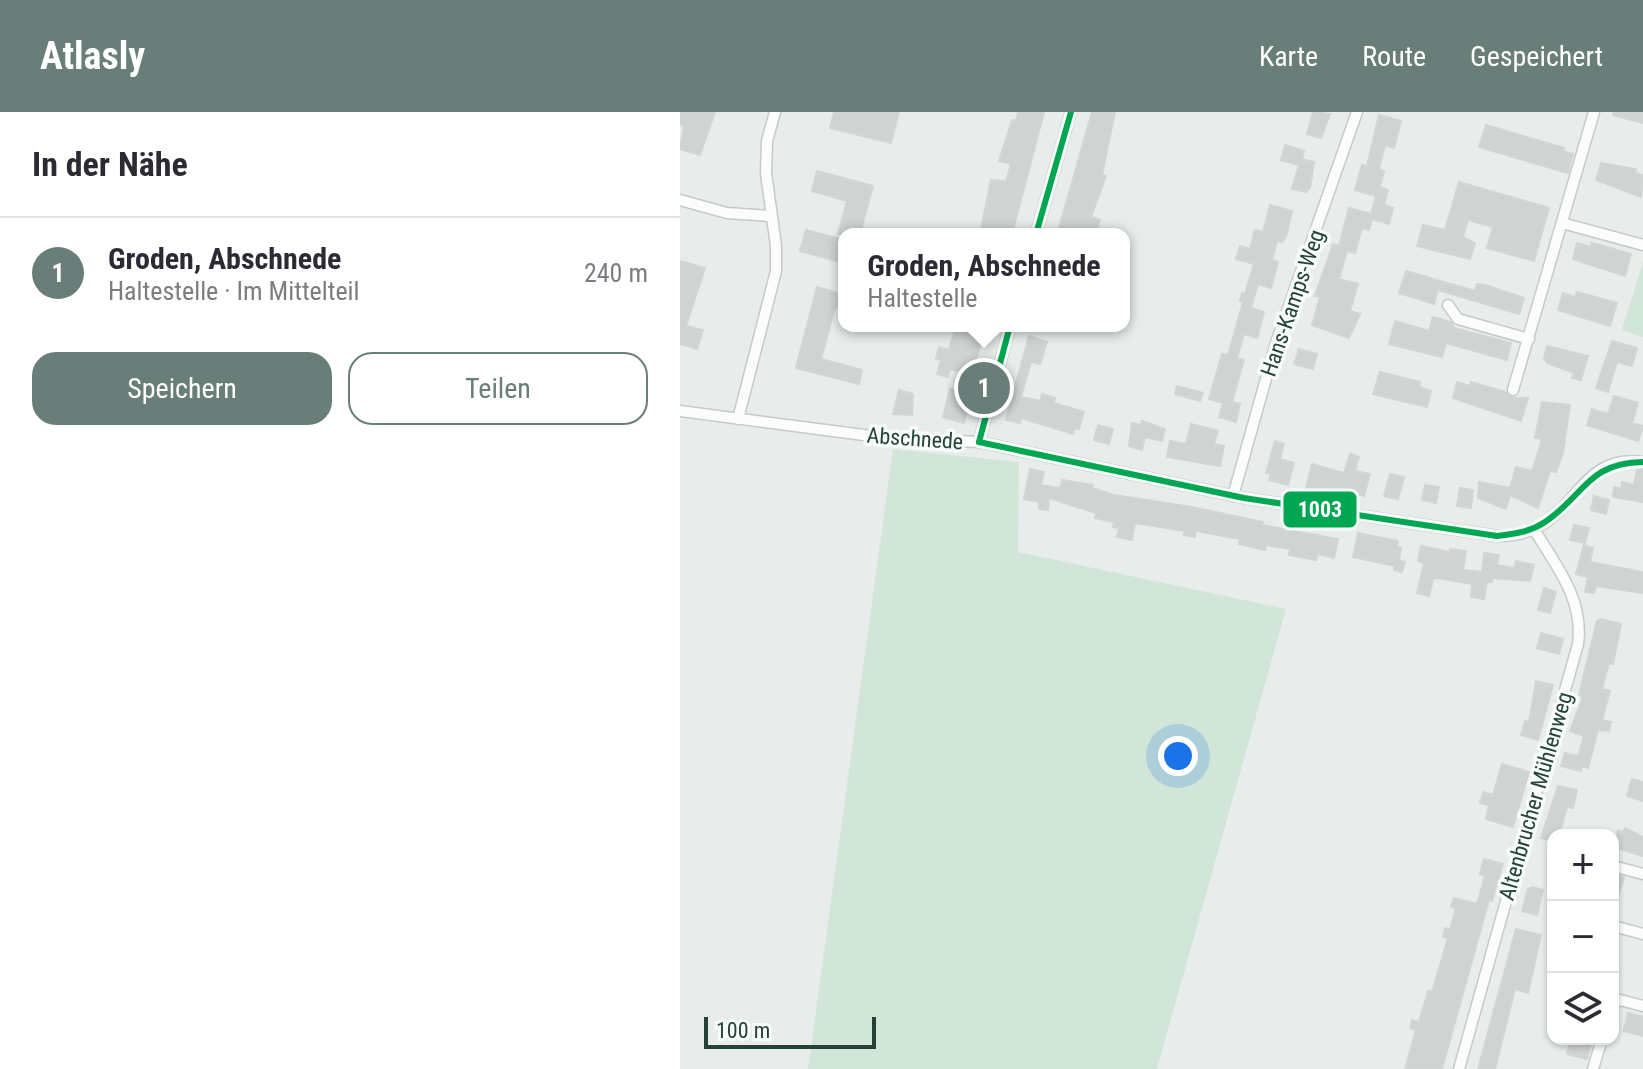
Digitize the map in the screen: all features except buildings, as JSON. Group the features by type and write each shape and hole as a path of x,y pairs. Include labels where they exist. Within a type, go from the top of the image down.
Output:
{"street":[{"path":"738,419 776,271 767,141 775,112"},
{"path":"1038,228 1071,112"},
{"name":"Hans-Kamps-Weg","path":"1233,496 1276,343 1357,112"},
{"path":"1513,390 1594,112"},
{"path":"680,200 727,213 770,216"},
{"path":"1562,223 1643,245"},
{"path":"1448,305 1458,319 1529,339"},
{"path":"979,442 1008,332"},
{"name":"Abschnede","path":"680,411 879,437 979,442 1233,496 1497,536 1517,536 1535,531"},
{"path":"1535,531 1551,522 1579,489 1603,468 1625,460 1643,462"},
{"name":"Altenbrucher Mühlenweg","path":"1459,1069 1578,644 1579,617 1574,597 1535,531"},
{"path":"1619,868 1643,874"},
{"path":"1619,928 1643,934"},
{"path":"1619,1001 1643,1006"},
{"path":"1593,1069 1600,1045"}],"green space":[{"path":"1643,262 1643,337 1622,330"},
{"path":"893,449 1019,462 1018,552 1286,609 1157,1069 808,1069"}],"transit line":[{"name":"1003","path":"1038,228 1071,112"},
{"name":"1003","path":"979,442 1008,332"},
{"name":"1003","path":"979,442 1244,498 1497,536 1528,530 1545,522 1598,474 1624,464 1643,462"}],"place":[{"name":"Groden, Abschnede","path":"984,388"}]}
